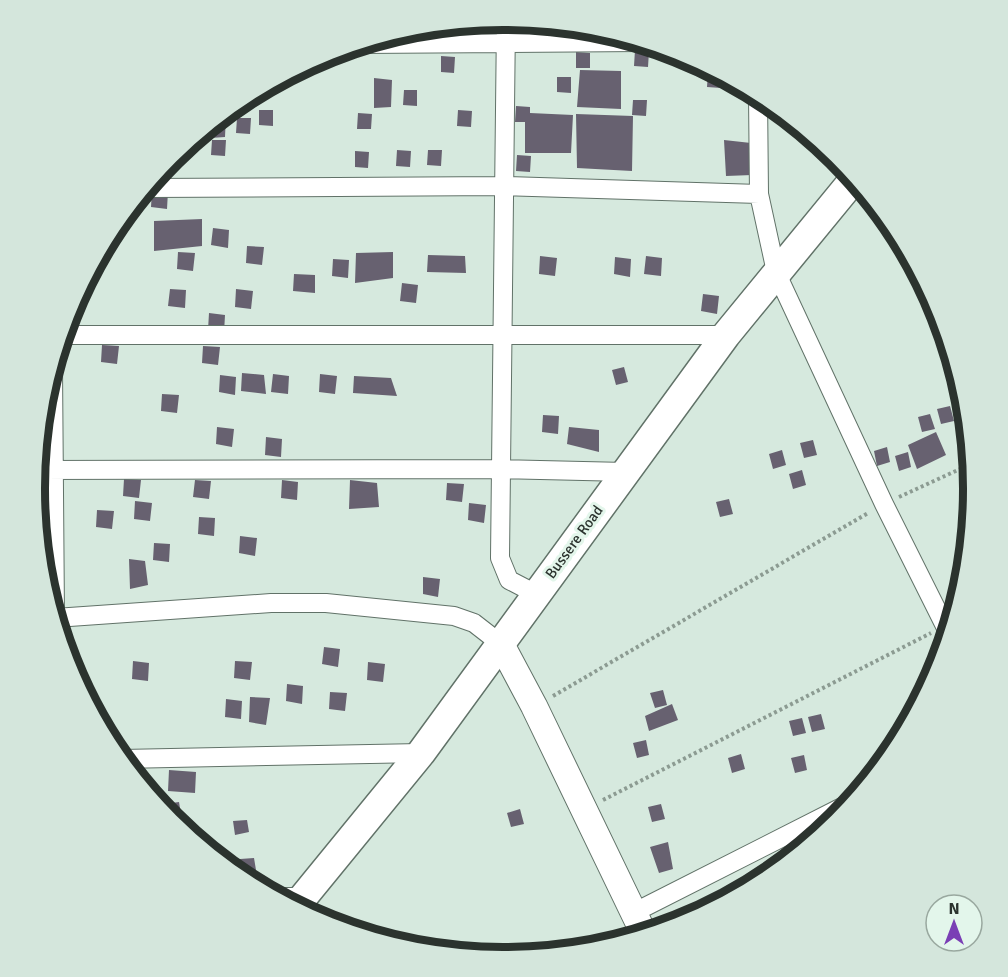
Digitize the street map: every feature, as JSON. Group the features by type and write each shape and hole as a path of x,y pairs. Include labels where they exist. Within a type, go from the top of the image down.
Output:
{"main road":[{"name":"Bussere Road","path":"295,897 421,753 726,335 849,186"}],"street":[{"path":"506,30 500,558 503,572 509,580 536,594"},
{"path":"395,44 607,42"},
{"path":"758,106 759,194 776,272 884,504 943,621"},
{"path":"157,188 504,186 759,194"},
{"path":"72,335 726,335"},
{"path":"46,470 502,469 626,472"},
{"path":"45,476 51,561"},
{"path":"64,616 271,603 326,603 454,615 474,623 501,644 534,706 638,923 821,820"},
{"path":"134,759 421,753"}],"path":[{"path":"534,706 884,504 962,468"},
{"path":"584,810 939,633"}],"building":[{"path":"635,50 649,53 648,67 634,66"},
{"path":"576,52 590,53 590,68 576,68"},
{"path":"441,56 455,57 454,73 441,72"},
{"path":"580,70 621,71 621,109 577,107"},
{"path":"557,77 571,77 571,93 557,92"},
{"path":"708,77 721,85 721,88 707,87"},
{"path":"374,78 392,80 391,107 374,108"},
{"path":"404,90 417,90 417,106 403,105"},
{"path":"633,100 647,100 646,116 632,115"},
{"path":"516,106 530,107 530,113 573,115 571,153 525,153 525,122 515,122"},
{"path":"259,110 273,110 273,126 259,125"},
{"path":"458,110 472,111 471,127 457,126"},
{"path":"358,113 372,114 371,129 357,129"},
{"path":"576,114 633,116 632,171 577,168"},
{"path":"237,118 251,118 250,134 236,133"},
{"path":"226,125 225,137 210,137"},
{"path":"212,140 226,140 225,156 211,155"},
{"path":"724,140 751,143 752,175 726,176"},
{"path":"397,150 411,151 410,167 396,166"},
{"path":"428,150 442,150 441,166 427,165"},
{"path":"355,151 369,152 368,168 355,167"},
{"path":"517,155 531,156 530,172 516,171"},
{"path":"156,190 168,191 167,209 151,207 152,195"},
{"path":"202,219 202,246 154,251 154,221"},
{"path":"213,228 229,230 228,248 211,245"},
{"path":"247,246 264,247 262,265 246,263"},
{"path":"178,252 195,253 193,271 177,269"},
{"path":"393,252 393,278 355,283 356,253"},
{"path":"428,255 465,256 466,273 427,272"},
{"path":"540,256 557,258 555,276 539,274"},
{"path":"646,256 662,258 661,276 644,274"},
{"path":"615,257 631,259 630,277 614,274"},
{"path":"333,259 349,260 348,278 332,276"},
{"path":"294,274 315,275 315,293 293,291"},
{"path":"402,283 418,285 416,303 400,301"},
{"path":"170,289 186,290 185,308 168,306"},
{"path":"236,289 253,291 251,309 235,307"},
{"path":"703,294 719,296 717,314 701,311"},
{"path":"209,313 225,315 224,333 208,330"},
{"path":"102,345 119,346 117,364 101,362"},
{"path":"203,346 220,347 218,365 202,363"},
{"path":"624,367 628,382 616,385 612,370"},
{"path":"242,373 264,375 266,394 241,391"},
{"path":"273,374 289,376 288,394 271,392"},
{"path":"320,374 337,376 335,394 319,392"},
{"path":"220,375 236,377 235,395 219,392"},
{"path":"354,376 391,378 397,396 353,393"},
{"path":"162,394 179,395 177,413 161,411"},
{"path":"950,406 954,421 941,424 937,409"},
{"path":"930,414 935,429 922,432 918,417"},
{"path":"543,415 559,416 558,434 542,432"},
{"path":"217,427 234,429 232,447 216,444"},
{"path":"569,427 599,430 599,452 567,444"},
{"path":"936,432 946,455 917,469 908,445"},
{"path":"266,437 282,439 281,457 265,455"},
{"path":"813,440 817,455 804,458 800,443"},
{"path":"887,447 890,462 877,466 874,451"},
{"path":"782,450 786,465 773,469 769,454"},
{"path":"908,452 911,467 899,471 895,456"},
{"path":"802,470 806,485 793,489 789,474"},
{"path":"124,479 141,480 139,498 123,496"},
{"path":"195,480 211,481 209,499 193,497"},
{"path":"282,480 298,482 297,500 281,498"},
{"path":"350,480 377,483 379,507 349,509"},
{"path":"447,483 464,484 462,502 446,500"},
{"path":"729,499 733,514 720,517 716,502"},
{"path":"135,501 152,503 150,521 134,519"},
{"path":"469,503 486,505 484,523 468,520"},
{"path":"97,510 114,511 112,529 96,527"},
{"path":"199,517 215,518 214,536 198,534"},
{"path":"240,536 257,538 255,556 239,553"},
{"path":"154,543 170,544 169,562 153,560"},
{"path":"129,559 145,561 148,585 130,589"},
{"path":"423,577 440,579 438,597 423,594"},
{"path":"324,647 340,649 338,667 322,664"},
{"path":"133,661 149,663 148,681 132,679"},
{"path":"235,661 252,662 250,680 234,678"},
{"path":"368,662 385,664 383,682 367,680"},
{"path":"287,684 303,686 302,704 286,701"},
{"path":"663,690 667,705 655,708 650,693"},
{"path":"330,692 347,693 345,711 329,709"},
{"path":"250,697 270,698 266,725 249,722"},
{"path":"226,699 242,701 241,719 225,717"},
{"path":"672,704 678,720 649,731 645,716"},
{"path":"821,714 825,729 812,732 808,717"},
{"path":"802,718 806,733 793,736 789,721"},
{"path":"646,740 649,755 637,758 633,743"},
{"path":"741,754 745,769 732,773 728,758"},
{"path":"804,755 807,770 795,773 791,758"},
{"path":"169,770 196,772 195,793 168,791"},
{"path":"179,802 181,814 180,813 171,803"},
{"path":"661,804 665,819 652,822 648,807"},
{"path":"520,809 524,824 511,827 507,813"},
{"path":"247,820 249,832 235,835 233,821"},
{"path":"668,842 673,869 659,873 650,847"},
{"path":"254,858 256,870 249,870 240,863 240,859"}]}
